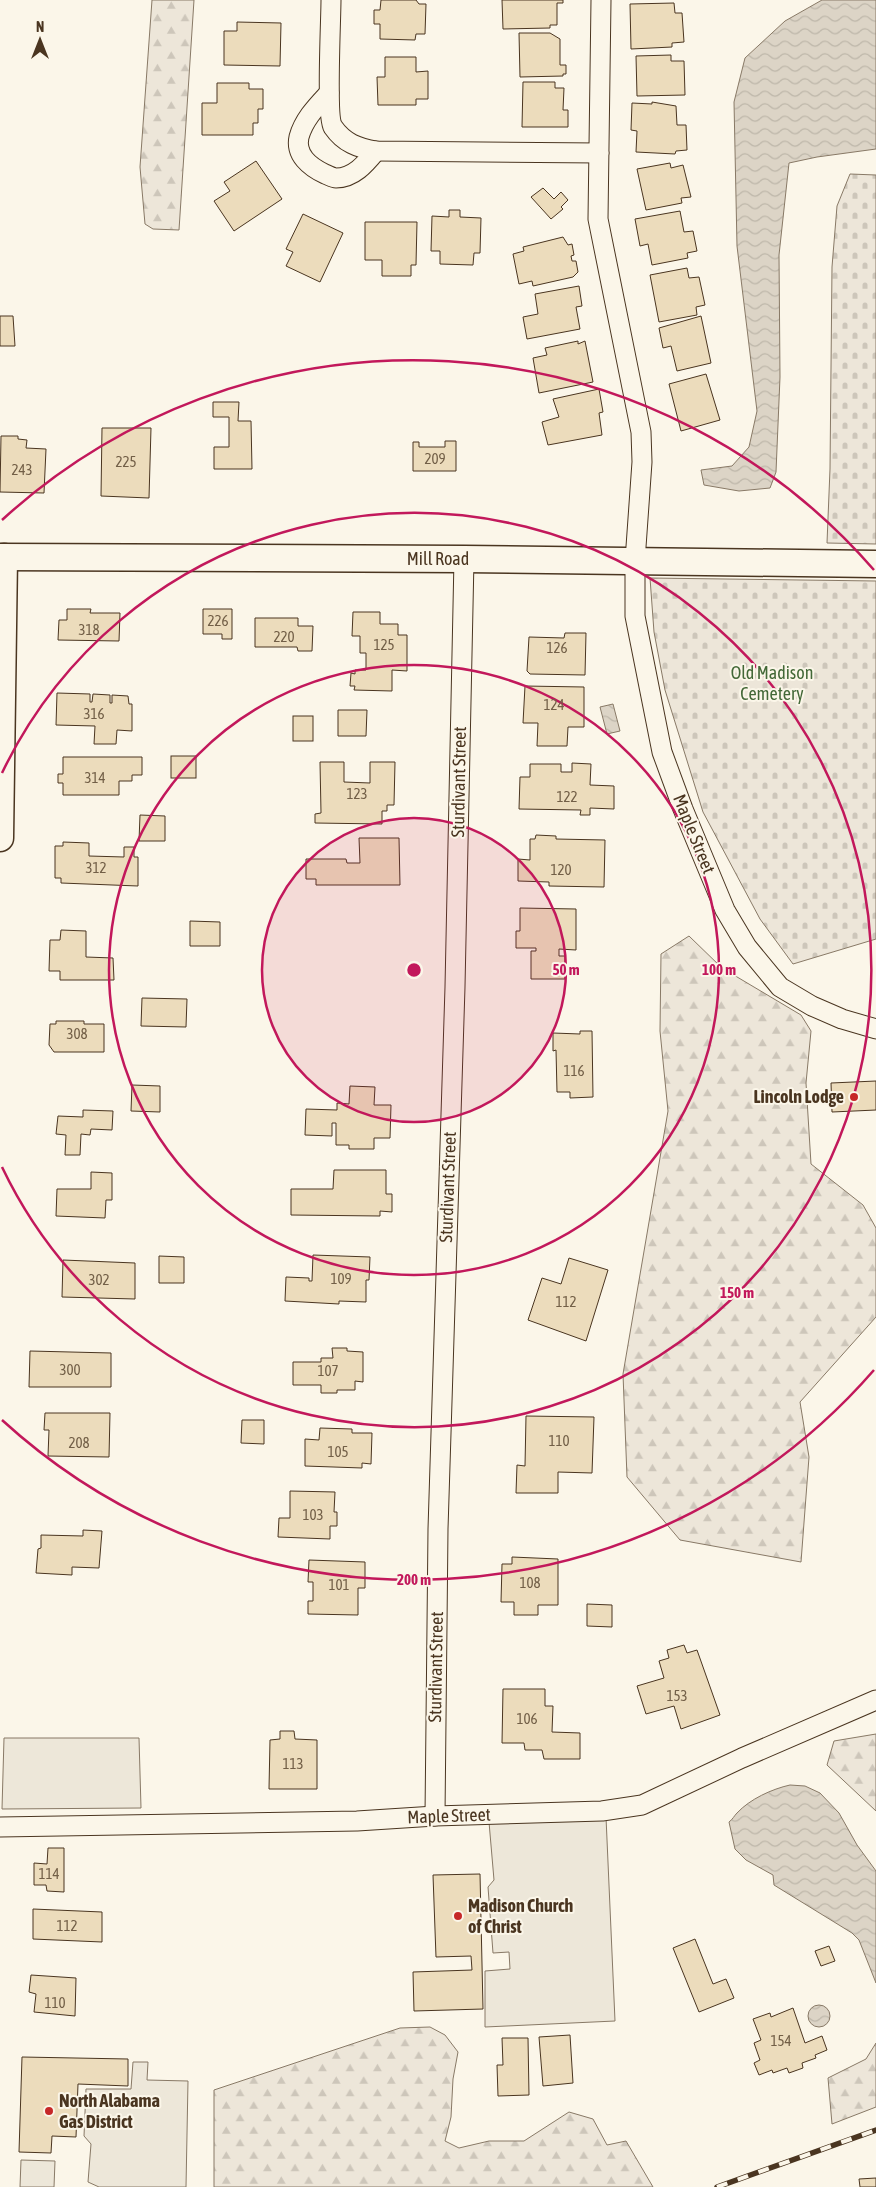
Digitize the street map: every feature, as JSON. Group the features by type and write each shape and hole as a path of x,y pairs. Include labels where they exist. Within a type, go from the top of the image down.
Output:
{"street":[{"path":"331,0 330,93 332,125 341,137 355,147 376,151 599,153"},
{"name":"Maple Street","path":"601,0 598,219 641,432 642,462 635,561 635,616 662,752 683,809 725,910 747,948 780,987 812,1006 842,1019 876,1028"},
{"path":"330,93 306,120 299,138 301,156 315,169 335,178 350,174 364,166 376,151"},
{"path":"0,838 2,557"},
{"name":"Mill Road","path":"2,557 464,559 876,564"},
{"name":"Sturdivant Street","path":"435,1816 438,1512 455,987 464,559"},
{"name":"Maple Street","path":"0,1827 357,1821 435,1816 602,1811 642,1805 742,1758 876,1700"}],"green space":[{"path":"152,0 194,0 179,230 153,229 145,224 140,167"},
{"path":"850,174 876,175 876,544 827,543 830,469 832,267 837,206"},
{"name":"Old Madison Cemetery","path":"650,578 876,581 876,939 793,964 760,919 703,812 665,690 654,632"},
{"path":"689,936 722,968 801,1015 811,1031 806,1083 811,1164 863,1205 876,1228 876,1317 800,1402 809,1457 801,1562 680,1540 627,1477 623,1374 668,1111 660,1031 661,954"},
{"path":"876,1734 876,1811 827,1765 834,1741"},
{"path":"430,2027 445,2035 458,2052 453,2079 451,2117 445,2141 459,2148 489,2141 524,2141 569,2112 593,2119 607,2145 626,2141 653,2187 214,2187 214,2090 400,2028"},
{"path":"876,2043 876,2107 832,2124 828,2078 866,2059"}],"shaded area":[{"path":"4,1738 139,1738 141,1808 2,1809"},
{"path":"606,1817 615,2021 485,2027 485,1971 510,1969 509,1952 493,1953 488,1887 494,1880 489,1822"},
{"path":"133,2062 148,2062 147,2080 188,2081 186,2187 99,2187 88,2182 91,2144 84,2136 86,2089 131,2089"},
{"path":"21,2160 55,2161 54,2187 20,2187"}],"water":[{"path":"822,0 876,0 876,149 789,163 779,255 780,377 776,472 770,488 739,491 704,485 701,470 732,466 749,447 757,411 737,246 734,102 745,58 785,21"},
{"path":"613,704 620,731 607,734 600,707"},
{"path":"790,1785 805,1786 820,1793 839,1813 857,1845 876,1871 876,1983 859,1940 852,1933 774,1885 773,1875 746,1860 735,1849 729,1822 742,1808 755,1799"},
{"path":"819,2005 827,2008 830,2016 827,2024 819,2027 811,2024 808,2016 811,2008"}],"building":[{"path":"381,0 416,0 419,4 426,4 425,34 416,34 415,40 380,39 380,24 374,24 374,10 380,10"},
{"path":"502,0 563,0 563,3 557,3 557,25 550,25 550,28 503,29"},
{"path":"674,3 675,13 682,13 684,42 672,43 672,47 631,49 630,4"},
{"path":"237,22 281,23 280,66 224,65 224,31 237,31"},
{"path":"519,33 550,33 560,39 560,65 566,65 566,74 563,74 563,76 520,77"},
{"path":"671,55 671,61 684,61 685,95 637,96 636,56"},
{"path":"385,57 416,57 416,72 428,71 428,99 416,99 416,105 378,105 377,77 385,77"},
{"path":"523,82 555,82 555,88 564,88 563,110 568,110 568,127 522,127"},
{"path":"217,83 249,83 249,89 263,89 263,109 258,109 258,123 253,123 253,135 202,135 202,103 217,103"},
{"path":"652,102 676,106 677,125 686,125 687,150 676,151 675,154 636,152 637,131 631,130 632,103 652,104"},
{"path":"256,161 282,199 234,231 214,201 230,191 224,182"},
{"path":"670,163 671,168 683,165 691,197 681,198 682,203 646,210 637,169"},
{"path":"543,188 554,199 561,192 568,200 561,207 563,209 551,219 531,197"},
{"path":"449,210 460,210 460,217 481,218 480,253 474,253 473,265 440,264 440,251 431,251 432,216 449,217"},
{"path":"680,211 684,232 693,231 697,251 687,253 688,258 652,265 648,244 640,246 635,219"},
{"path":"303,214 343,233 320,282 286,266 293,252 286,249"},
{"path":"365,222 417,222 416,265 411,265 411,276 382,276 382,260 365,260"},
{"path":"563,237 568,245 572,244 574,255 571,256 572,261 576,261 578,272 573,277 533,286 532,281 519,284 513,254 524,251 523,247"},
{"path":"687,268 689,278 699,277 705,305 696,307 697,315 659,322 650,275"},
{"path":"579,286 582,306 576,307 580,329 527,339 523,317 538,314 535,294"},
{"path":"0,316 13,316 15,346 0,346"},
{"path":"701,316 711,363 677,371 671,346 663,348 659,328"},
{"path":"578,341 578,344 585,341 593,382 539,393 533,358 547,355 545,348"},
{"path":"706,374 720,420 681,431 669,384"},
{"path":"599,389 603,412 599,413 602,435 548,445 542,422 559,417 553,399"},
{"path":"213,402 239,402 238,421 251,421 252,469 214,469 214,447 229,447 229,417 213,417"},
{"path":"102,428 151,428 149,498 101,496"},
{"path":"1,436 18,436 18,439 27,440 26,448 46,449 44,493 0,492"},
{"path":"445,441 456,441 456,471 413,471 413,442 419,442 419,447 445,447"},
{"path":"67,609 91,609 90,613 120,613 119,641 58,640 59,620 67,620"},
{"path":"203,609 232,609 232,639 222,639 222,634 203,634"},
{"path":"353,612 380,612 380,624 398,624 398,635 407,635 407,671 392,670 392,691 354,690 355,686 350,686 351,673 355,674 355,670 366,670 366,653 360,653 360,636 352,636"},
{"path":"255,618 298,618 298,626 313,626 312,651 298,651 297,647 255,647"},
{"path":"565,633 586,633 585,675 530,674 527,671 529,637 564,638"},
{"path":"525,686 584,687 584,727 568,727 567,746 537,746 538,723 523,723"},
{"path":"57,693 90,694 90,702 92,702 93,694 110,695 110,703 112,703 112,695 128,696 129,704 132,704 132,731 117,730 116,744 94,744 95,726 56,725"},
{"path":"338,710 367,710 366,736 338,736"},
{"path":"293,716 313,716 313,741 293,741"},
{"path":"171,756 196,756 196,778 171,778"},
{"path":"63,757 142,757 142,775 132,775 132,781 119,781 119,795 63,795 63,783 58,783 58,774 63,774"},
{"path":"320,762 344,762 344,782 370,783 370,762 395,762 394,805 387,805 387,811 382,811 382,824 315,823 315,814 321,813"},
{"path":"572,763 591,764 590,785 614,786 614,809 590,808 590,815 580,815 581,810 519,809 520,777 530,777 530,764 561,764 561,772 572,772"},
{"path":"140,815 165,816 165,841 139,841"},
{"path":"536,835 556,836 556,839 605,840 604,887 549,886 549,882 518,881 518,859 530,860 530,839 535,839"},
{"path":"359,838 399,838 400,885 316,885 316,879 306,879 306,859 346,859 347,863 360,863"},
{"path":"63,842 89,843 89,856 124,857 124,847 134,847 134,857 138,857 138,886 61,883 61,878 55,878 55,846 63,846"},
{"path":"520,908 576,909 576,950 559,949 559,956 565,956 565,979 531,979 531,951 536,951 536,948 516,948 516,931 520,931"},
{"path":"190,921 220,922 220,946 190,946"},
{"path":"61,930 86,931 86,957 113,958 114,980 60,980 60,971 49,971 50,940 60,940"},
{"path":"142,998 187,999 186,1027 141,1026"},
{"path":"56,1021 84,1021 84,1024 104,1024 104,1052 54,1052 49,1045 50,1024 56,1024"},
{"path":"580,1031 592,1031 593,1097 570,1098 570,1092 557,1092 556,1050 553,1051 553,1033 580,1034"},
{"name":"Lincoln Lodge","path":"876,1081 876,1110 832,1112 831,1083"},
{"path":"132,1085 160,1086 160,1112 131,1111"},
{"path":"350,1086 375,1087 374,1105 391,1105 390,1138 374,1138 374,1149 349,1149 349,1145 336,1145 336,1123 332,1123 332,1136 305,1135 306,1109 337,1110 337,1103 349,1104"},
{"path":"83,1110 113,1111 112,1130 91,1129 90,1135 81,1134 80,1155 65,1155 66,1135 56,1134 58,1116 83,1117"},
{"path":"334,1170 386,1170 386,1194 392,1194 392,1212 380,1211 380,1216 291,1215 291,1189 333,1189"},
{"path":"91,1172 112,1173 112,1200 106,1200 105,1218 56,1216 57,1189 91,1189"},
{"path":"313,1255 370,1257 369,1280 366,1280 366,1302 339,1301 339,1304 285,1301 286,1277 309,1278 309,1281 312,1281"},
{"path":"159,1256 184,1257 184,1283 159,1283"},
{"path":"569,1258 608,1270 586,1341 528,1320 542,1278 561,1284"},
{"path":"63,1260 135,1263 135,1299 62,1297"},
{"path":"332,1348 347,1348 347,1351 363,1352 363,1382 355,1381 355,1390 337,1390 337,1393 321,1393 321,1385 293,1385 293,1362 321,1362 321,1358 333,1358"},
{"path":"30,1351 111,1353 111,1387 29,1387"},
{"path":"45,1413 110,1413 109,1457 48,1456 49,1430 44,1430"},
{"path":"526,1416 594,1417 592,1473 558,1472 558,1493 516,1493 517,1465 525,1466"},
{"path":"242,1420 264,1420 264,1444 241,1443"},
{"path":"320,1428 352,1429 352,1433 372,1433 371,1464 362,1463 362,1468 305,1466 305,1439 319,1440"},
{"path":"290,1491 335,1492 334,1512 337,1512 337,1526 330,1526 330,1539 278,1537 279,1518 290,1518"},
{"path":"83,1530 102,1531 99,1568 72,1567 72,1575 36,1573 38,1549 41,1548 41,1535 83,1536"},
{"path":"512,1557 558,1559 558,1605 538,1605 538,1615 514,1615 514,1602 501,1602 502,1564 512,1564"},
{"path":"309,1560 365,1562 365,1588 358,1588 358,1615 308,1614 308,1601 313,1601 313,1582 308,1582"},
{"path":"587,1604 612,1605 612,1627 587,1626"},
{"path":"684,1645 687,1653 697,1650 720,1715 681,1729 674,1706 646,1714 637,1686 664,1678 659,1661 669,1658 667,1650"},
{"path":"503,1689 545,1689 545,1706 553,1706 552,1732 580,1733 580,1759 544,1759 542,1750 525,1750 524,1743 502,1743"},
{"path":"280,1731 294,1731 295,1739 317,1740 317,1789 269,1789 270,1740 280,1739"},
{"path":"48,1848 64,1848 64,1892 47,1891 46,1885 34,1885 34,1863 47,1864"},
{"name":"Madison Church of Christ","path":"480,1874 483,2009 414,2011 413,1972 472,1970 471,1956 436,1957 433,1875"},
{"path":"33,1909 102,1912 102,1942 33,1939"},
{"path":"695,1939 713,1984 726,1979 734,1998 699,2012 673,1948"},
{"path":"829,1946 835,1961 821,1966 815,1951"},
{"path":"31,1975 76,1978 75,2016 34,2012 36,1994 29,1992"},
{"path":"793,2008 805,2043 822,2036 827,2050 815,2055 816,2058 802,2063 803,2068 789,2073 787,2068 773,2073 772,2070 759,2075 754,2063 760,2060 754,2043 761,2040 753,2019 770,2013 771,2017"},
{"path":"570,2035 573,2083 543,2086 539,2037"},
{"path":"502,2038 528,2038 529,2095 498,2096 497,2065 503,2065"},
{"name":"North Alabama Gas District","path":"22,2057 128,2059 128,2086 78,2084 76,2137 52,2136 51,2153 19,2152"},
{"path":"876,2178 876,2187 860,2187 859,2179"}],"railway":[{"path":"717,2187 876,2130"}],"place":[{"name":"Lincoln Lodge","path":"854,1097"},
{"name":"Madison Church of Christ","path":"458,1916"},
{"name":"North Alabama Gas District","path":"49,2111"}]}
